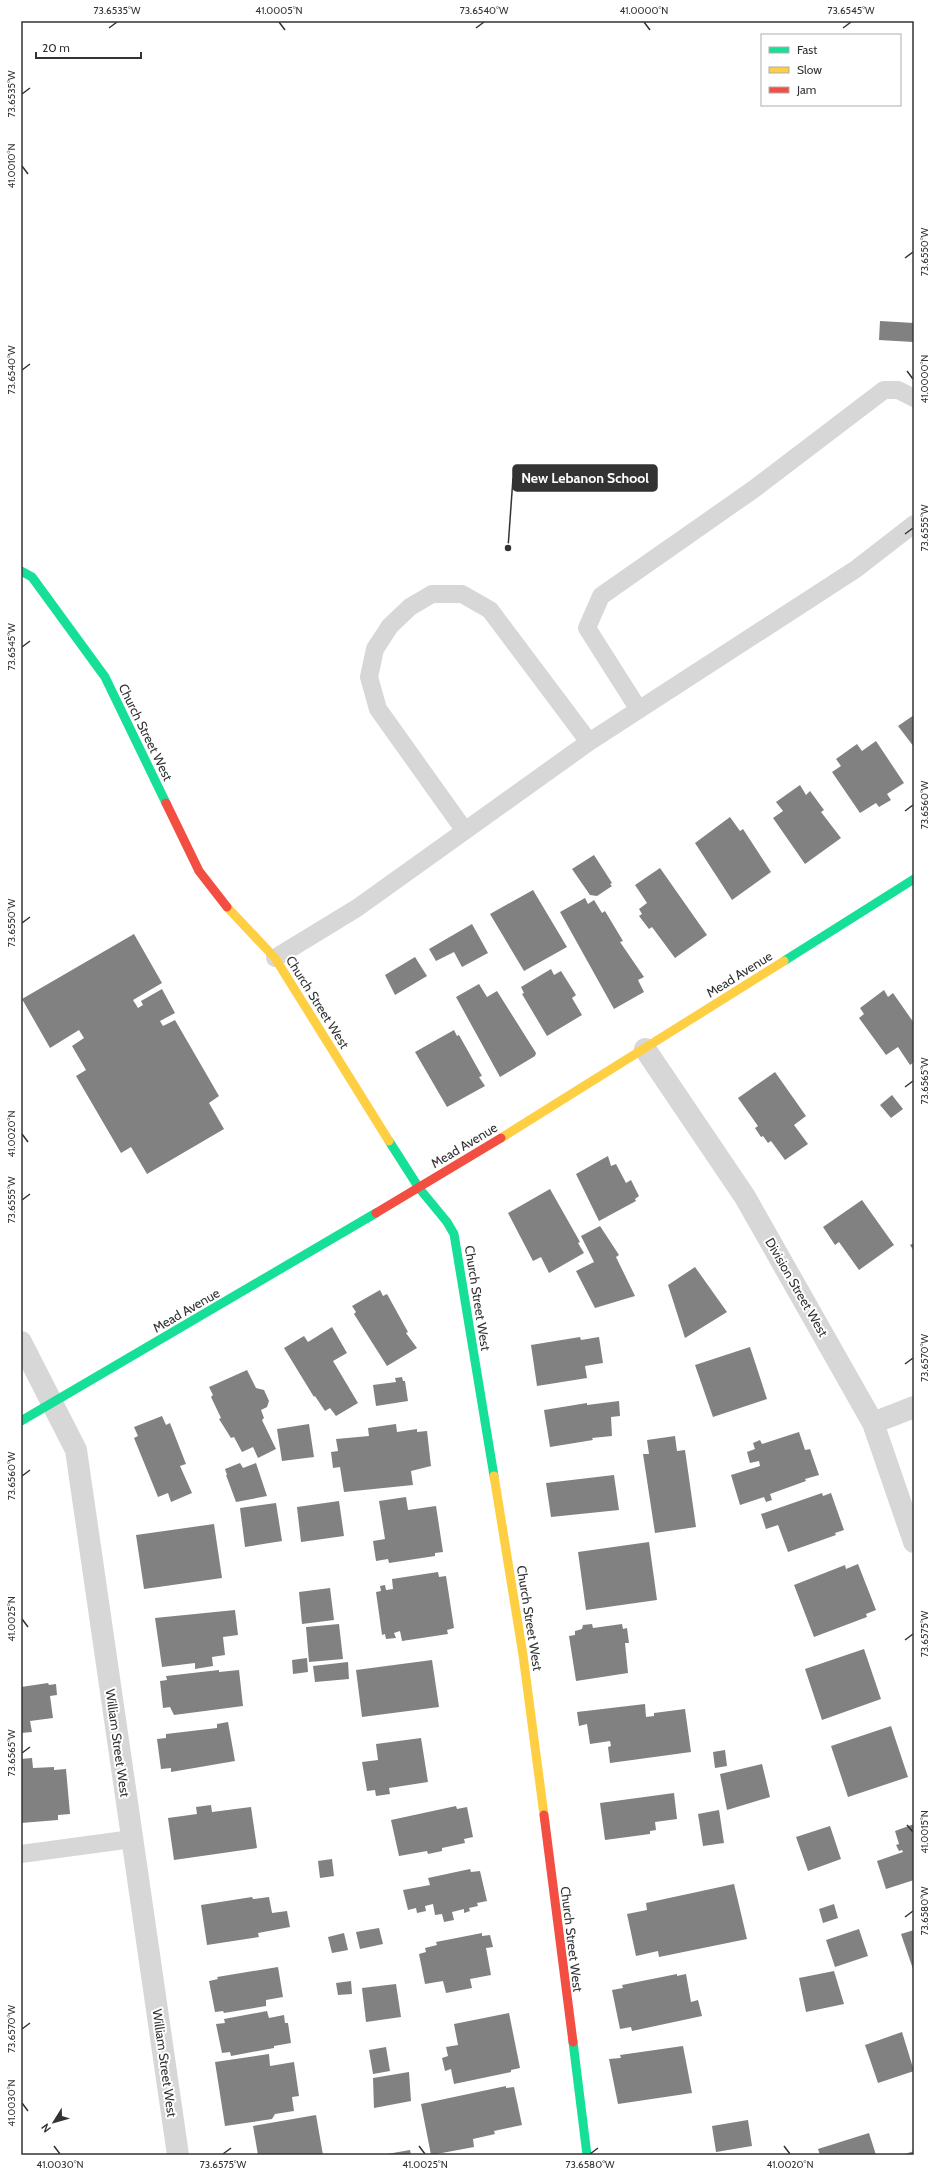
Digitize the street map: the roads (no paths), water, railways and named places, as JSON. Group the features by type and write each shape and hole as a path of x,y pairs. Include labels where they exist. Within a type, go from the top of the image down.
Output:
{"street":[{"name":"Church Street West","path":"21,571 32,577 105,677 199,871 222,902 275,958 419,1188 447,1222 454,1234 523,1655 587,2155"},
{"name":"Mead Avenue","path":"21,1421 419,1188 645,1049 914,880"},
{"name":"Division Street West","path":"645,1049 744,1197 873,1423 914,1542"},
{"name":"William Street West","path":"21,1342 76,1450 178,2155"},
{"path":"873,1423 914,1407"}],"lane":[{"path":"639,710 587,628 601,596 754,489 884,390 898,390 914,398"},
{"path":"275,958 357,908 589,742 856,569 914,524"},
{"path":"465,831 378,709 369,677 375,649 390,626 410,607 432,594 462,594 490,610 589,742"},
{"path":"21,1854 132,1839"}],"place":[{"name":"New Lebanon School","path":"508,548"}]}
